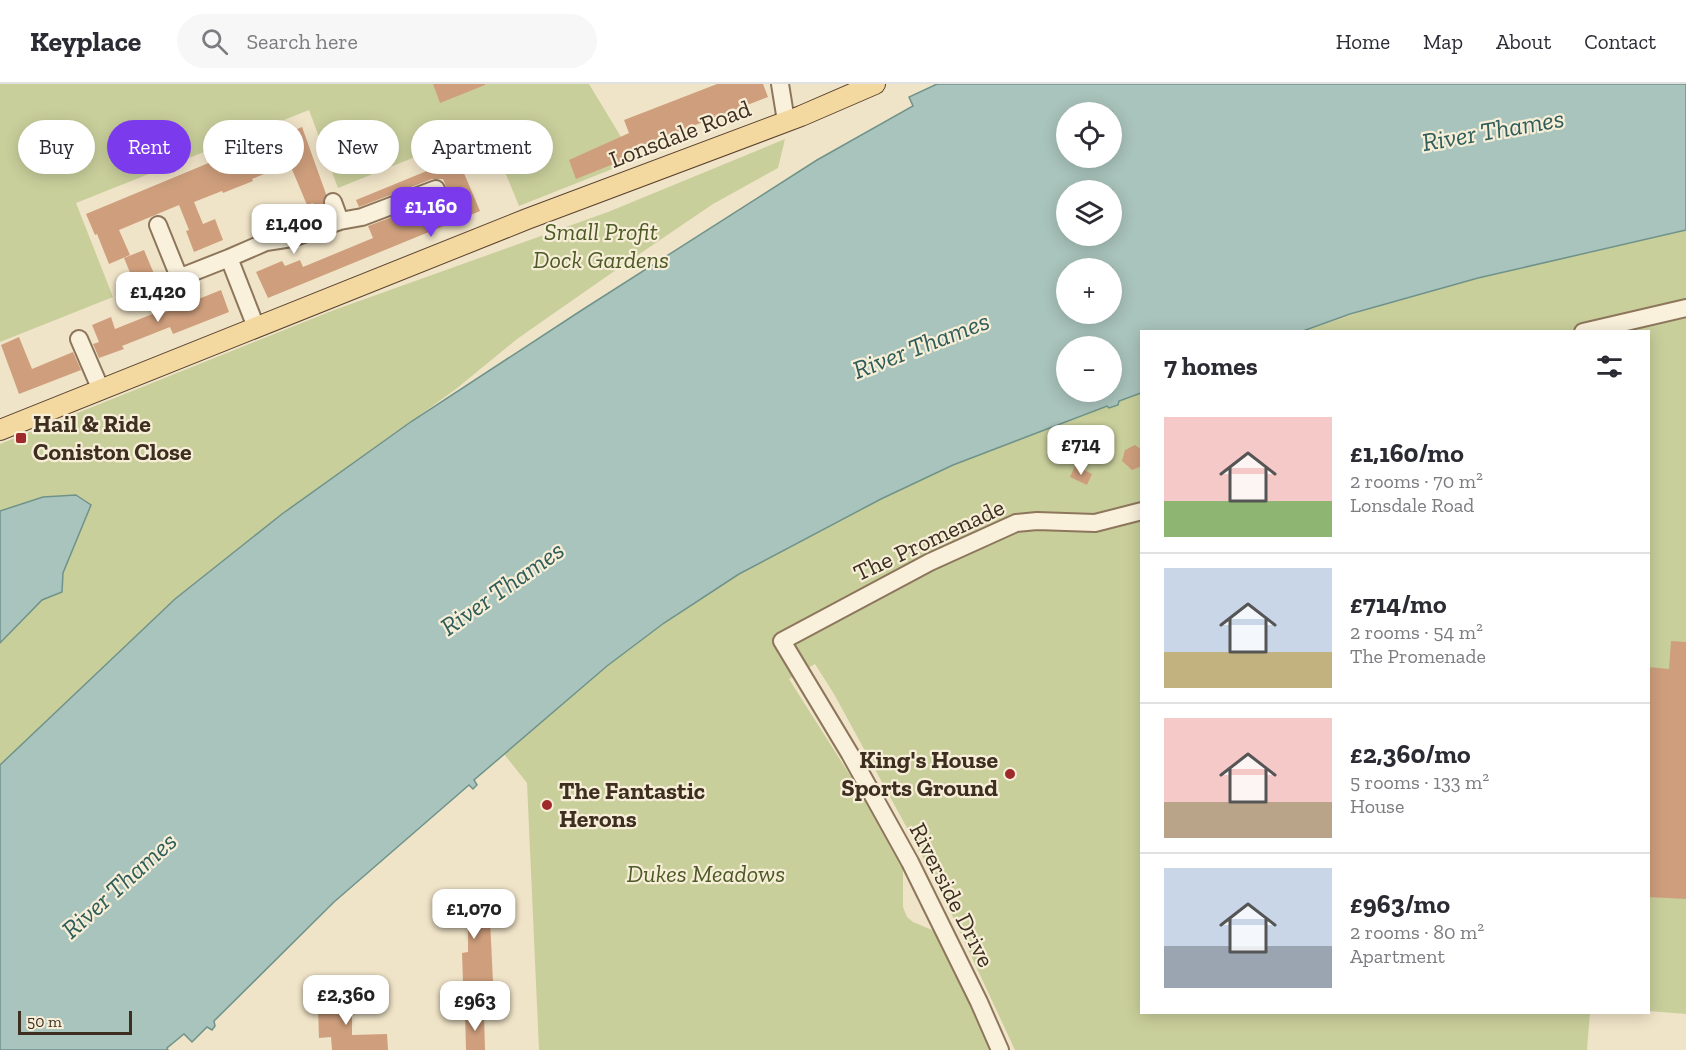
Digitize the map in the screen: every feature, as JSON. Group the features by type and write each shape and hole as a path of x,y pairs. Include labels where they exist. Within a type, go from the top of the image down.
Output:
{"main road":[{"name":"Lonsdale Road","path":"0,429 527,219 786,121 875,84"}],"street":[{"path":"780,84 786,121"},
{"path":"133,293 153,288 266,243 292,238 340,221 362,217 436,189"},
{"path":"333,202 340,221"},
{"path":"158,225 179,277"},
{"path":"229,258 256,327"},
{"path":"1592,330 1686,308"},
{"path":"79,339 101,390"},
{"name":"The Promenade","path":"782,641 930,562 1016,523 1037,521 1095,523 1140,512"},
{"name":"Riverside Drive","path":"782,641 850,754 910,862 1000,1050"}],"green space":[{"path":"0,84 589,84 635,160 519,206 506,174 553,174 553,120 411,120 411,159 399,163 399,120 316,120 316,129 309,110 284,120 203,120 203,152 191,157 191,120 107,120 107,174 149,174 76,203 113,297 0,342"},
{"name":"Small Profit Dock Gardens","path":"785,139 778,168 713,204 517,339 456,389 282,514 175,599 0,765 0,643 42,599 62,592 63,573 91,506 76,495 43,497 0,511 0,444 334,310 608,212"},
{"path":"333,174 373,174 338,188"},
{"path":"1686,230 1686,1014 1650,1011 1650,330 1309,330 1397,300 1541,262"},
{"name":"Dukes Meadows","path":"1140,393 1140,1014 1590,1014 1587,1050 1015,1050 938,885 834,694 815,664 789,679 874,813 903,868 903,907 907,917 937,932 990,1050 539,1050 527,783 504,754 607,666 664,623 739,574 881,499 953,465"}],"water":[{"name":"River Thames","path":"937,84 1686,84 1686,230 1478,278 1350,314 1306,330 1140,330 1140,393 1122,400 1122,336 1056,336 1056,402 1119,402 1118,405 1109,408 1107,406 953,465 881,499 739,574 664,623 607,666 474,780 477,785 473,789 469,785 334,902 214,1021 215,1026 212,1030 207,1027 192,1042 184,1034 167,1048 168,1050 0,1050 0,765 175,599 282,514 412,421 817,160 913,106 909,97"},
{"path":"76,495 91,505 63,573 62,592 42,600 0,643 0,511 43,497"}],"building":[{"path":"433,84 485,84 485,85 440,103"},
{"path":"717,84 763,84 768,97 623,153 626,159 576,179 569,160 629,133 624,120"},
{"path":"304,133 316,166 316,174 319,174 326,194 323,201 325,210 317,213 313,203 307,205 294,174 304,174"},
{"path":"203,165 203,174 264,174 252,179 253,181 194,202 203,224 215,219 223,240 194,252 186,231 189,230 179,205 119,230 130,255 109,264 86,214 182,174 191,174 191,170"},
{"path":"419,174 464,174 480,211 268,298 256,272 282,261 285,266 300,260 303,267 373,238 368,226 411,210 416,221 454,205 443,179 432,179 359,207 356,200"},
{"path":"144,250 155,276 134,282 124,258"},
{"path":"221,290 229,312 173,334 170,327 99,358 93,344 99,342 92,325 111,317 115,329 155,313 156,316"},
{"path":"19,337 32,369 73,352 81,370 19,394 1,345"},
{"path":"1135,445 1140,449 1140,467 1132,470 1122,461 1125,450"},
{"path":"1075,466 1092,474 1087,485 1070,477"},
{"path":"1671,641 1686,642 1686,899 1650,897 1650,667 1669,669"},
{"path":"449,898 479,898 480,919 490,920 493,982 463,982 462,953 468,952 468,922 450,923"},
{"path":"352,988 352,1035 387,1034 388,1050 332,1050 331,1037 319,1038 318,1007 333,1007 332,989"},
{"path":"465,1013 484,1013 485,1050 466,1050"}],"place":[{"name":"Hail & Ride Coniston Close","path":"21,438"},
{"name":"King's House Sports Ground","path":"1010,774"},
{"name":"The Fantastic Herons","path":"547,805"}]}
